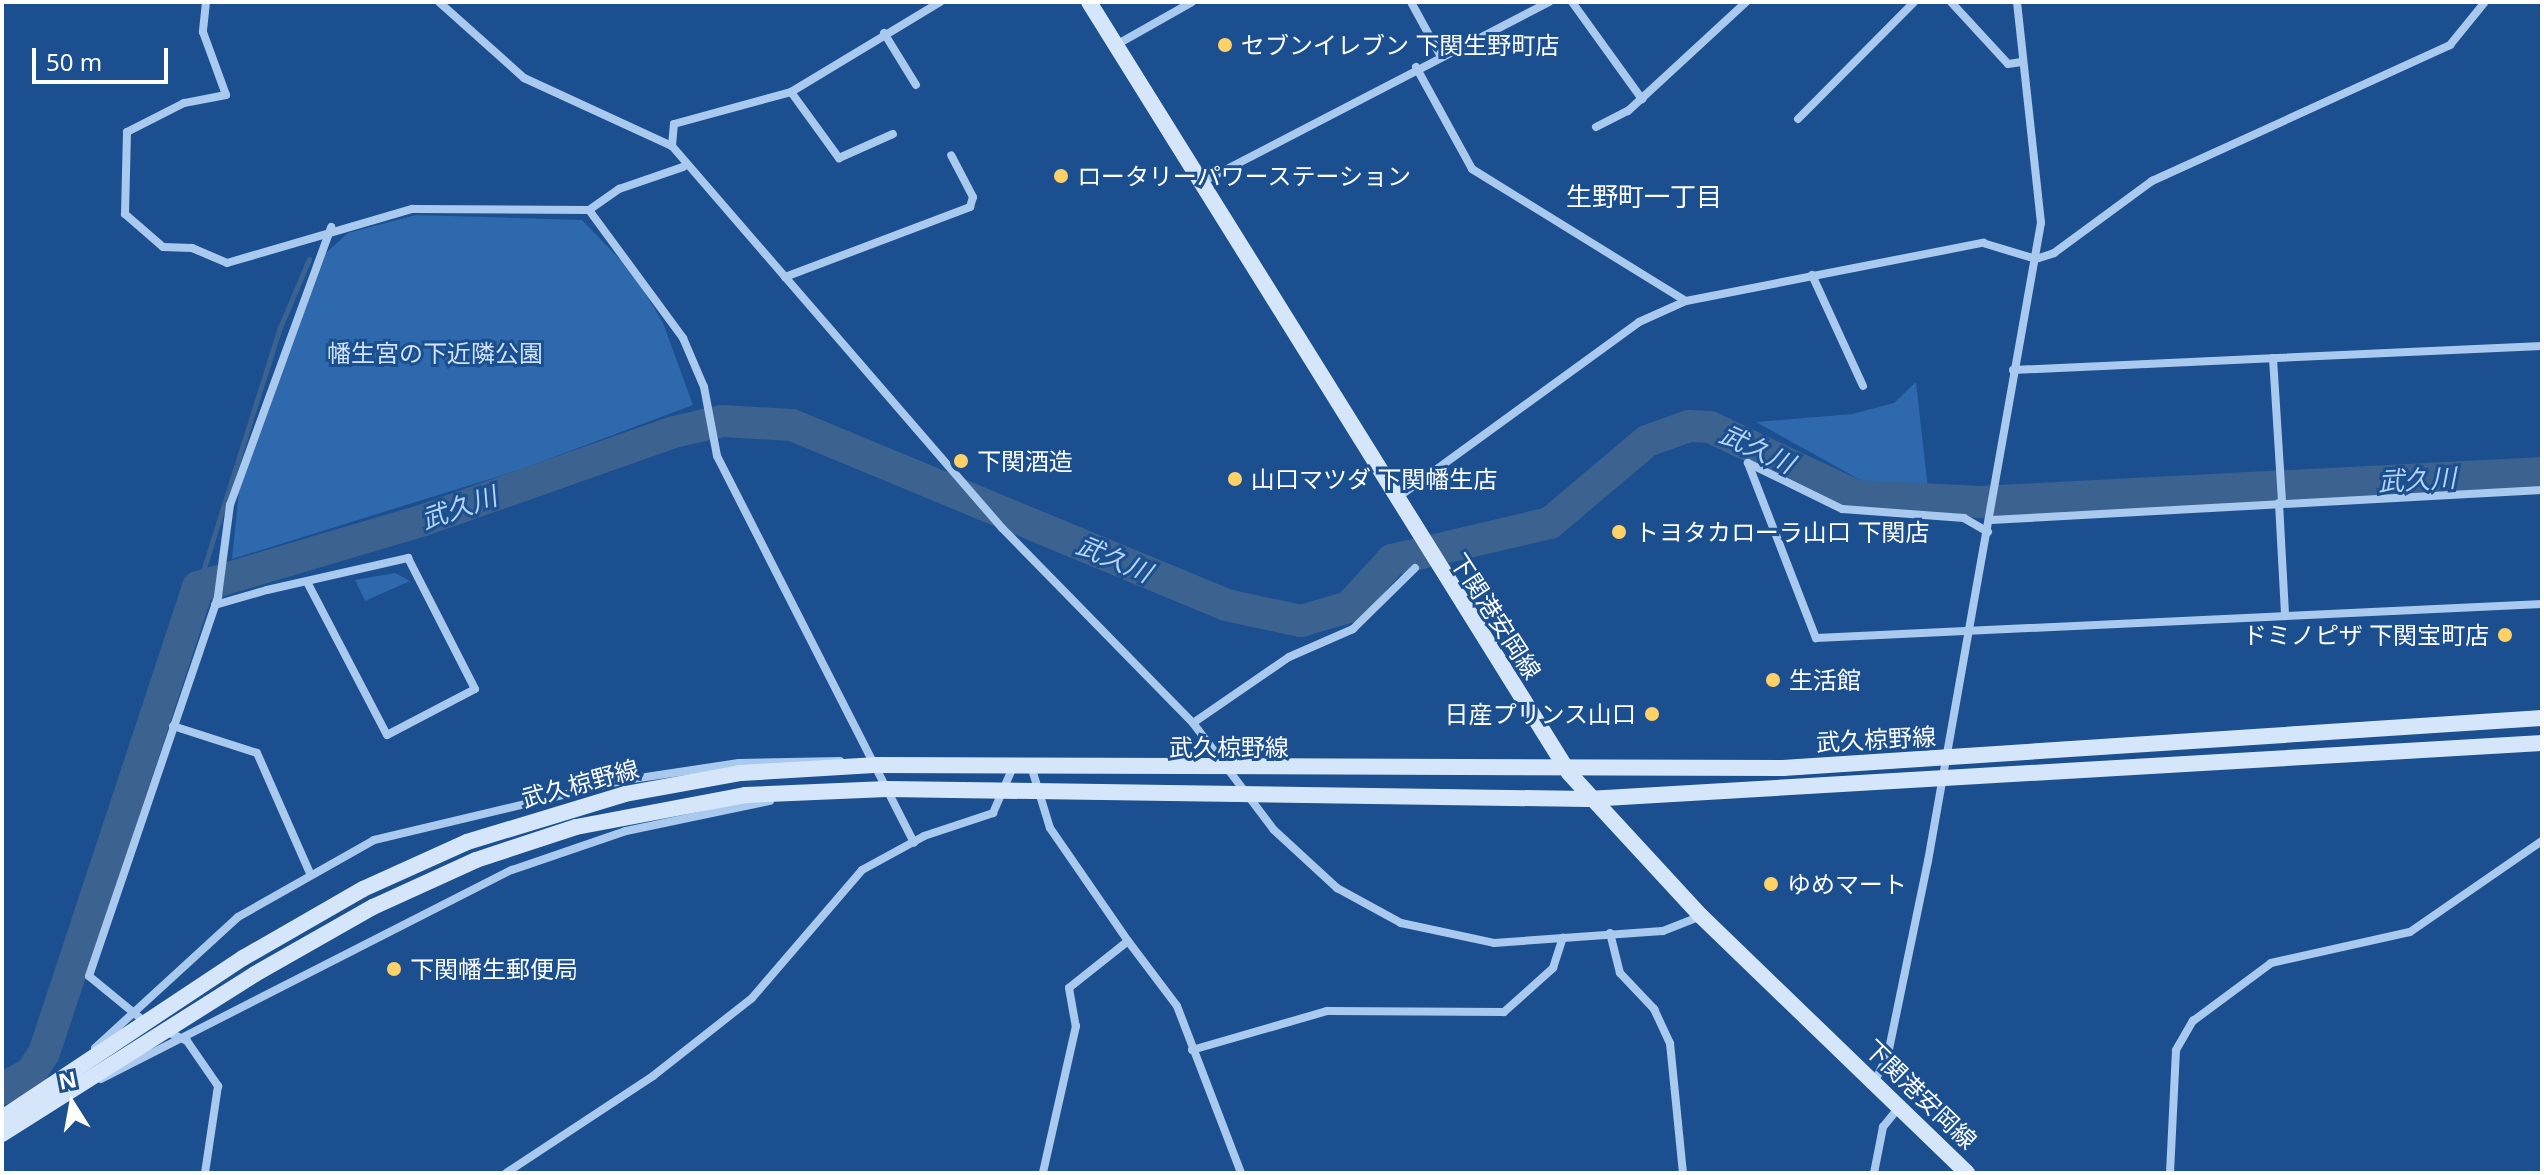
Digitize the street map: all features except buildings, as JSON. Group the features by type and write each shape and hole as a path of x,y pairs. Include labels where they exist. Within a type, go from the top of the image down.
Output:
{"main road":[{"name":"下関港安岡線","path":"1089,2 1393,501 1588,799 1701,916 1967,1173"},
{"name":"武久椋野線","path":"2,1118 243,958 363,889 531,820 681,782 874,765 1569,773 1945,759 2542,718"},
{"name":"武久椋野線","path":"2,1134 98,1078 255,974 426,881 576,827 745,795 887,789 1588,799 2542,743"},
{"path":"2,1110 86,1061"},
{"path":"2,1145 98,1078"}],"street":[{"path":"206,2 203,32 226,95 128,127 122,197 128,222 163,247 227,263 331,227 431,208 589,210 619,189 683,167"},
{"path":"439,2 524,78 672,146"},
{"path":"940,2 884,33 791,92 674,124 672,146 683,167 785,277 1002,528 1193,723 1247,796 1318,874 1401,923 1494,943 1663,931 1701,916"},
{"path":"1116,46 1192,2"},
{"path":"1411,2 1440,55"},
{"path":"1200,183 1416,67 1549,2"},
{"path":"1572,2 1642,99"},
{"path":"1596,127 1642,99 1746,2"},
{"path":"1798,119 1914,2"},
{"path":"1951,2 2008,64 2022,62"},
{"path":"1875,1081 1888,1054 1943,779 1997,486 2013,370 2036,259 2039,188 2017,2"},
{"path":"1393,501 1639,322 1686,301 1983,243 2036,259 2186,164 2450,45 2485,2"},
{"path":"884,33 916,85"},
{"path":"1416,67 1472,169 1686,301"},
{"path":"791,92 839,158 893,134"},
{"path":"785,277 970,207 973,197 951,155"},
{"path":"589,210 659,298 704,387 711,440 914,843"},
{"path":"205,1173 218,1086 187,1041 129,1015 89,976 216,601 230,505 331,227"},
{"path":"1812,275 1863,386"},
{"path":"2013,370 2542,346"},
{"path":"2273,358 2285,614"},
{"path":"1988,532 1964,518 1842,509 1748,463 1816,638 2542,604"},
{"path":"1991,517 2542,490"},
{"path":"216,601 408,558 475,689 387,735 307,582"},
{"path":"1193,723 1289,657 1353,629 1415,568"},
{"path":"173,726 257,753 309,871"},
{"path":"2,1127 238,917 309,871 411,827 562,792 739,763 874,765"},
{"path":"1031,766 1036,793 1050,828 1128,941 1167,989 1241,1173"},
{"path":"506,1173 687,1050 752,998 862,870 914,843 993,813 1013,767"},
{"path":"2,1127 187,1041 451,899 570,849 732,807 887,789"},
{"path":"2170,1173 2176,1050 2193,1021 2271,963 2410,932 2542,841"},
{"path":"1610,933 1620,973 1654,1009 1670,1043 1683,1173"},
{"path":"1192,1050 1327,1011 1504,1012 1553,968 1563,938"},
{"path":"1043,1173 1076,1026 1069,988 1128,941"},
{"path":"1874,1173 1883,1127 1900,1106"}],"green space":[{"name":"幡生宮の下近隣公園","path":"416,215 582,220 633,273 663,323 693,405 522,469 232,559 239,491 326,253 348,233"},
{"path":"1916,382 1928,489 1864,482 1756,422 1852,414 1894,403"},
{"path":"395,573 410,581 365,601 355,580"}],"waterway":[{"path":"198,587 279,330 309,259"},
{"name":"武久川","path":"2,1089 31,1073 44,1053 198,587 424,520 674,432 722,421 792,425 1226,605 1301,621 1349,607 1392,560 1550,523 1647,441 1689,426 1710,427 1856,496 1980,502 2542,473"}],"place":[{"name":"セブンイレブン 下関生野町店","path":"1225,45"},
{"name":"ロータリーパワーステーション","path":"1061,176"},
{"name":"下関酒造","path":"961,461"},
{"name":"山口マツダ 下関幡生店","path":"1235,479"},
{"name":"トヨタカローラ山口 下関店","path":"1619,532"},
{"name":"ドミノピザ 下関宝町店","path":"2505,635"},
{"name":"生活館","path":"1773,680"},
{"name":"日産プリンス山口","path":"1652,714"},
{"name":"ゆめマート","path":"1771,884"},
{"name":"下関幡生郵便局","path":"394,969"}],"district":[{"name":"生野町一丁目","path":"1644,197"}]}
